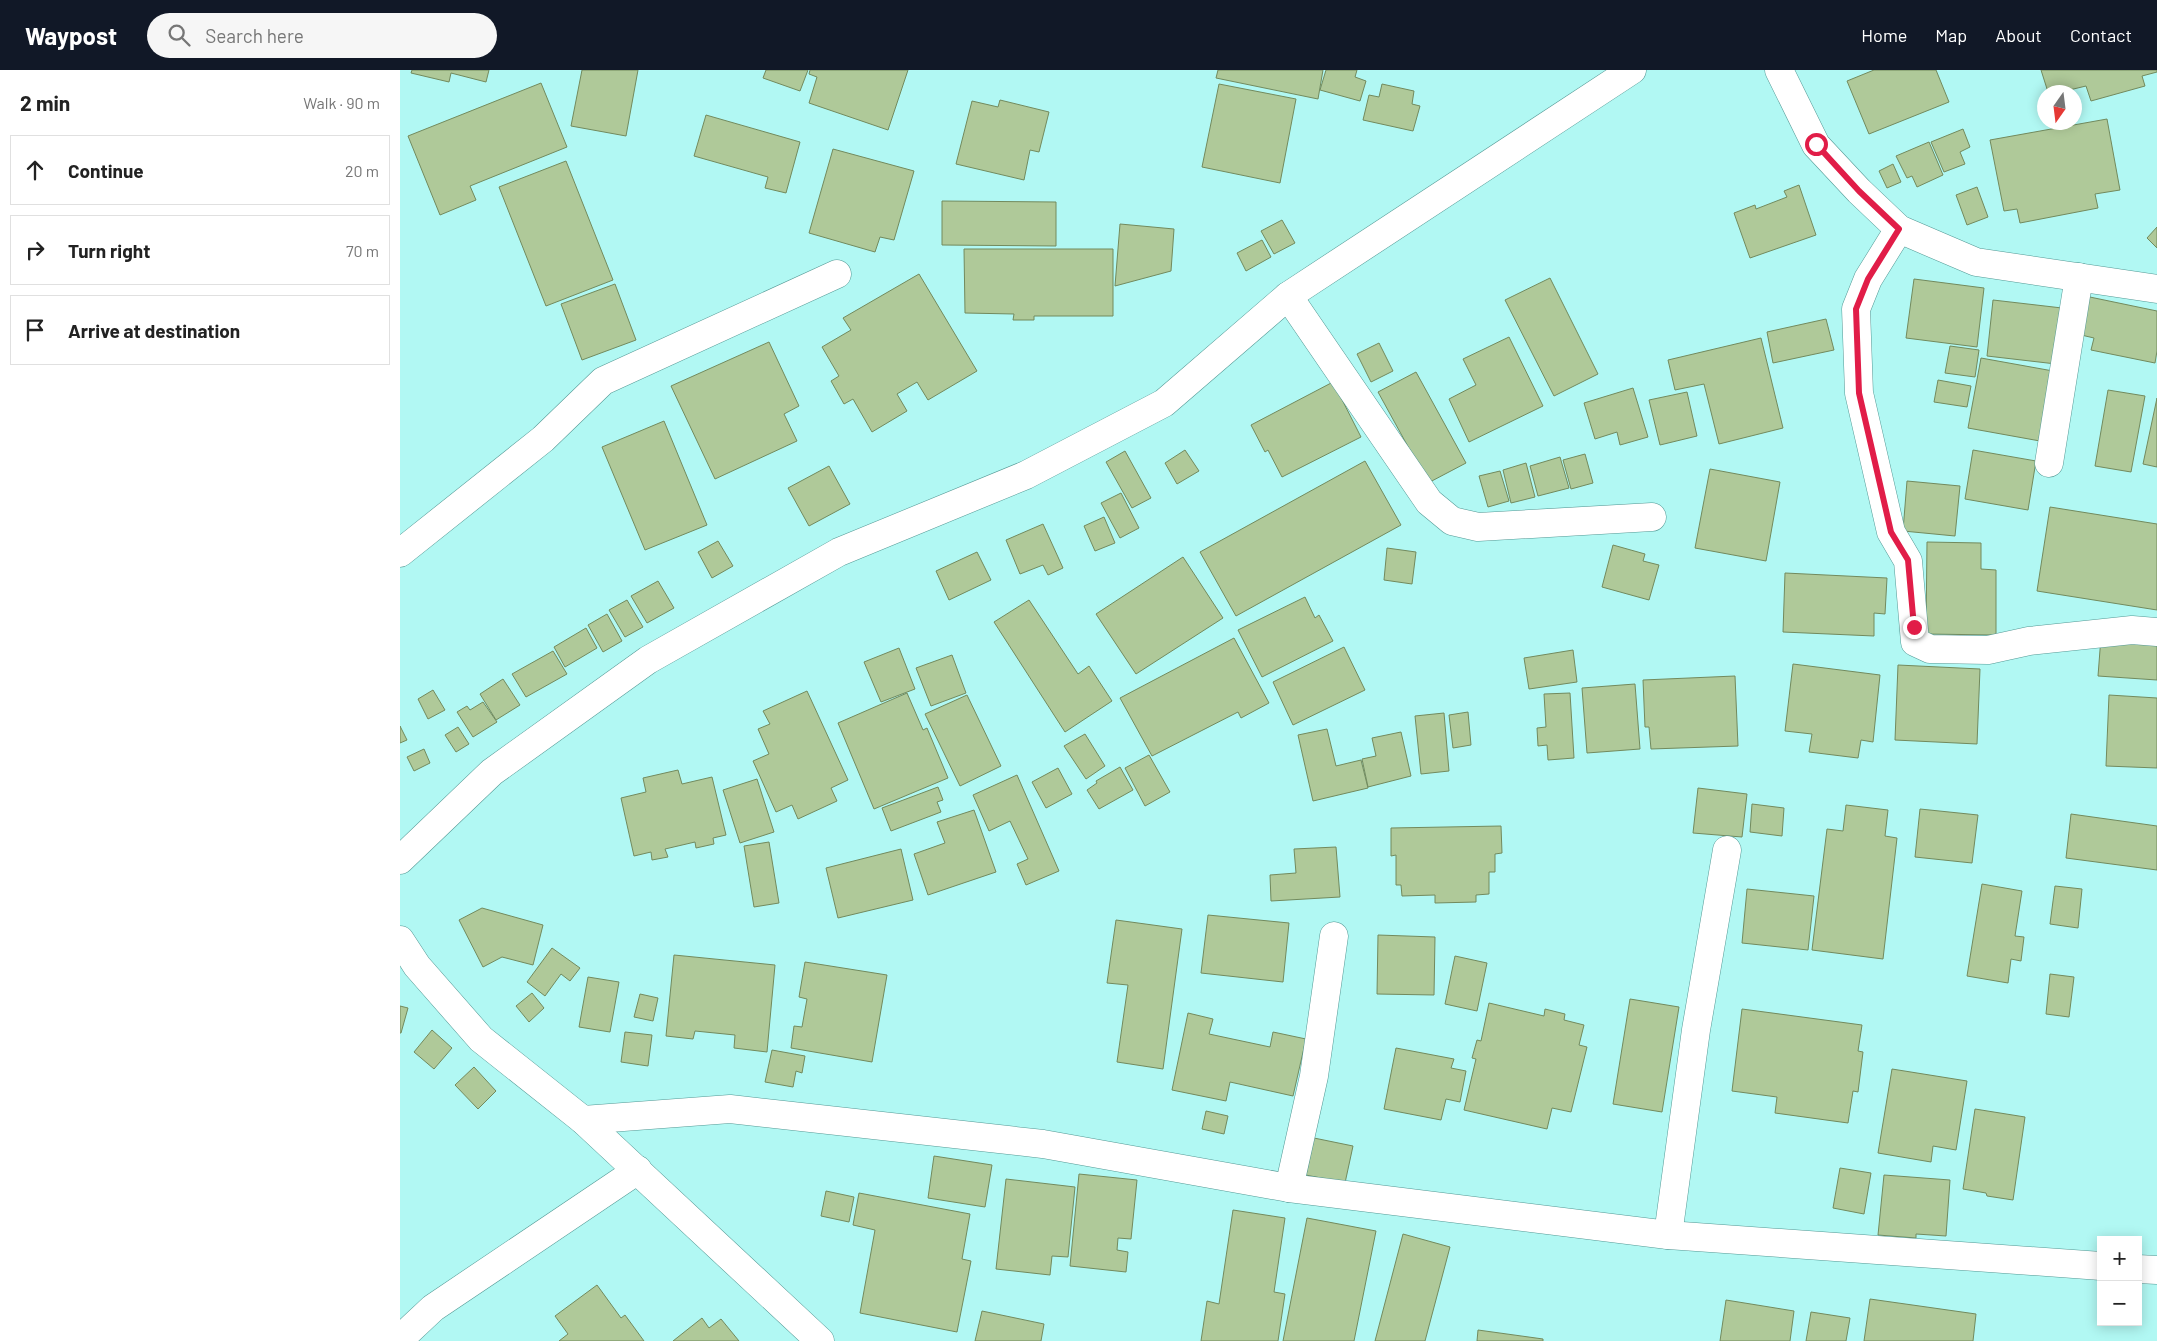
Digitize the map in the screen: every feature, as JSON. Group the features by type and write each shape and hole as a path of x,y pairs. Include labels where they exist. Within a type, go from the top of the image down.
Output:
{"street":[{"path":"1779,70 1816,144 1859,191 1899,229 1976,262 2157,289"},
{"path":"400,860 492,772 648,660 839,552 1026,475 1164,403 1288,296 1623,71"},
{"path":"1899,229 1868,279 1856,309 1859,393 1891,532 1908,560 1915,642 1930,649 1988,650 2028,640 2132,630 2157,632"},
{"path":"400,553 542,439 603,381 837,274"},
{"path":"2049,463 2079,277"},
{"path":"1288,296 1429,502 1452,521 1478,527 1652,517"},
{"path":"1668,1235 1696,1030 1727,850"},
{"path":"1289,1188 1314,1076 1334,936"},
{"path":"400,940 417,966 481,1038 583,1120 820,1341"},
{"path":"583,1120 730,1109 1042,1144 1289,1188 1668,1235 2097,1266"},
{"path":"400,1339 433,1308 638,1170"},
{"path":"2142,1269 2157,1270"}],"building":[{"path":"412,70 489,70 486,82 451,73 449,82 411,73"},
{"path":"582,70 638,70 626,136 571,126"},
{"path":"766,70 808,70 800,91 763,78"},
{"path":"810,70 908,70 888,130 809,103 817,77 809,74"},
{"path":"1218,70 1323,70 1318,99 1216,78"},
{"path":"1326,70 1357,70 1355,77 1366,81 1360,101 1320,90"},
{"path":"1874,70 1936,70 1949,102 1869,134 1847,81"},
{"path":"2041,70 2157,70 2157,72 2142,76 2145,86 2091,101 2086,86 2046,85"},
{"path":"541,83 567,147 470,186 476,200 440,215 408,136"},
{"path":"1219,84 1296,99 1280,183 1202,167"},
{"path":"1382,84 1414,91 1412,104 1420,106 1413,131 1363,120 1369,95 1379,97"},
{"path":"1000,100 1049,112 1039,152 1030,150 1024,180 956,164 972,101 998,107"},
{"path":"706,115 800,142 786,193 765,188 768,177 694,156"},
{"path":"2107,119 2120,190 2095,194 2098,208 2020,223 2017,209 2004,211 1990,140 2046,130 2082,130 2082,123"},
{"path":"1963,129 1970,147 1960,152 1965,164 1944,172 1931,142"},
{"path":"1929,142 1943,175 1917,187 1912,176 1907,178 1896,156"},
{"path":"833,149 914,171 894,240 880,237 875,252 809,233"},
{"path":"566,161 613,280 546,306 499,187"},
{"path":"1893,164 1901,182 1887,188 1879,171"},
{"path":"1799,185 1816,235 1750,258 1734,213 1755,205 1756,209 1787,197 1784,191"},
{"path":"1977,187 1988,217 1967,225 1956,195"},
{"path":"942,201 1056,202 1056,246 942,245"},
{"path":"1282,220 1295,243 1274,254 1261,231"},
{"path":"1120,224 1174,229 1171,271 1115,286"},
{"path":"2157,227 2157,248 2147,238"},
{"path":"1262,240 1271,257 1246,271 1237,253"},
{"path":"964,249 1113,249 1113,316 1034,316 1034,320 1013,320 1014,314 965,313"},
{"path":"919,274 977,371 928,400 917,382 897,394 907,411 872,432 853,399 844,404 831,381 839,376 822,347 851,330 843,318"},
{"path":"1550,278 1598,374 1554,396 1505,300"},
{"path":"1914,279 1984,288 1977,347 1906,338"},
{"path":"615,284 636,340 582,360 561,304"},
{"path":"2085,296 2157,311 2157,351 2155,363 2091,350 2094,338 2077,334"},
{"path":"1993,300 2062,308 2056,364 1987,356"},
{"path":"1826,319 1834,350 1773,363 1767,332"},
{"path":"1509,337 1543,406 1469,442 1449,399 1476,385 1463,359"},
{"path":"1761,338 1783,428 1719,444 1704,384 1675,390 1668,360"},
{"path":"769,342 799,406 784,414 797,441 715,479 671,386"},
{"path":"1379,343 1393,371 1371,382 1357,354"},
{"path":"1950,346 1979,350 1975,377 1945,373"},
{"path":"1981,358 2053,371 2040,441 1968,428"},
{"path":"1416,372 1466,463 1428,483 1378,392"},
{"path":"1938,380 1971,386 1967,407 1934,402"},
{"path":"1333,382 1361,437 1282,477 1268,450 1265,452 1251,425"},
{"path":"1633,388 1648,437 1620,445 1617,432 1595,439 1584,403"},
{"path":"2108,390 2145,396 2131,472 2095,466"},
{"path":"1687,392 1697,436 1660,445 1649,400"},
{"path":"2157,398 2157,467 2143,464"},
{"path":"664,421 707,525 645,550 602,447"},
{"path":"1185,450 1199,471 1177,484 1165,463"},
{"path":"1973,450 2036,461 2028,510 1965,499"},
{"path":"1125,451 1151,498 1132,508 1106,462"},
{"path":"1585,454 1593,483 1571,489 1563,460"},
{"path":"1560,457 1569,488 1538,496 1530,466"},
{"path":"1365,461 1401,525 1236,616 1200,552"},
{"path":"1526,463 1535,497 1511,503 1503,470"},
{"path":"829,466 850,504 809,526 788,488"},
{"path":"1710,469 1780,482 1766,561 1695,548"},
{"path":"1500,471 1509,501 1488,507 1479,476"},
{"path":"1907,481 1960,486 1955,536 1903,531"},
{"path":"1121,493 1139,528 1120,538 1101,503"},
{"path":"2050,507 2157,524 2157,610 2037,591"},
{"path":"1104,517 1115,543 1095,551 1084,526"},
{"path":"1043,524 1063,568 1048,575 1043,565 1020,574 1006,540"},
{"path":"718,541 733,566 712,578 698,552"},
{"path":"1927,542 1981,543 1981,569 1996,570 1996,635 1926,634"},
{"path":"1613,545 1645,554 1643,561 1659,565 1649,600 1602,587"},
{"path":"1387,548 1416,552 1412,584 1384,580"},
{"path":"977,552 991,580 949,600 936,571"},
{"path":"1183,557 1223,618 1136,674 1096,614"},
{"path":"1785,573 1887,578 1885,614 1874,613 1874,636 1783,632"},
{"path":"658,581 674,608 647,623 631,596"},
{"path":"1305,597 1315,618 1319,615 1333,641 1262,677 1238,630"},
{"path":"627,600 643,627 625,637 609,610"},
{"path":"1029,600 1078,674 1089,666 1112,701 1065,732 994,622"},
{"path":"607,614 622,641 603,652 588,625"},
{"path":"586,628 597,648 565,667 554,647"},
{"path":"2101,637 2157,642 2157,680 2098,676"},
{"path":"1234,638 1269,703 1241,718 1238,712 1152,756 1120,698"},
{"path":"1344,647 1365,690 1293,725 1273,682"},
{"path":"899,648 915,689 881,702 864,662"},
{"path":"1573,650 1577,682 1529,689 1524,658"},
{"path":"553,651 567,674 526,697 512,674"},
{"path":"952,655 966,693 931,706 916,668"},
{"path":"1793,664 1880,675 1873,742 1861,740 1858,758 1809,752 1812,734 1785,731"},
{"path":"1898,665 1980,669 1977,744 1895,740"},
{"path":"1735,676 1738,746 1651,749 1649,727 1645,727 1643,680"},
{"path":"503,679 520,705 496,720 480,694"},
{"path":"1635,684 1640,749 1587,753 1582,688"},
{"path":"433,690 445,710 428,719 418,699"},
{"path":"807,691 848,780 831,788 837,801 798,819 792,805 776,812 753,761 769,754 758,729 770,724 763,711"},
{"path":"907,693 923,730 927,728 948,778 874,809 838,723"},
{"path":"1570,693 1574,758 1548,760 1547,745 1538,746 1537,728 1546,727 1544,694"},
{"path":"967,695 1001,766 960,786 925,714"},
{"path":"2109,695 2157,698 2157,768 2106,766"},
{"path":"483,702 497,722 473,737 457,712 467,706 470,710"},
{"path":"1468,712 1471,745 1453,748 1449,715"},
{"path":"1444,713 1449,771 1421,774 1415,716"},
{"path":"400,726 407,740 400,743"},
{"path":"458,727 469,744 456,752 445,735"},
{"path":"1327,729 1336,766 1361,760 1368,788 1313,801 1298,735"},
{"path":"1401,732 1411,776 1368,787 1362,759 1376,756 1372,738"},
{"path":"1085,734 1105,766 1086,779 1064,746"},
{"path":"424,749 430,763 414,771 407,757"},
{"path":"1149,755 1170,792 1145,806 1125,768"},
{"path":"1120,767 1133,790 1099,809 1087,790 1097,783 1096,781"},
{"path":"1058,768 1072,794 1046,808 1032,782"},
{"path":"678,770 682,784 712,777 726,835 713,838 714,844 696,848 695,842 665,849 668,857 652,860 651,852 634,856 621,798 646,792 643,778"},
{"path":"1017,775 1059,871 1026,885 1017,864 1028,859 1010,821 989,831 973,795"},
{"path":"757,779 774,832 740,843 723,790"},
{"path":"938,787 943,800 937,802 941,812 891,831 882,808"},
{"path":"1698,788 1747,794 1742,837 1693,833"},
{"path":"1752,804 1784,808 1782,836 1750,832"},
{"path":"1846,805 1888,810 1885,836 1897,838 1883,959 1812,950 1827,829 1843,831"},
{"path":"1920,809 1978,815 1972,863 1915,857"},
{"path":"974,810 996,872 928,895 914,854 945,843 937,822"},
{"path":"2071,814 2157,826 2157,870 2066,858"},
{"path":"1501,826 1502,853 1495,854 1495,872 1489,872 1489,894 1476,895 1476,902 1435,903 1435,895 1402,896 1401,885 1396,885 1396,855 1391,856 1391,828"},
{"path":"769,842 779,903 754,907 744,846"},
{"path":"1336,847 1340,897 1271,901 1270,875 1296,873 1294,849"},
{"path":"901,849 913,900 838,918 826,868"},
{"path":"1982,884 2022,891 2015,936 2024,937 2021,961 2011,959 2008,983 1967,976"},
{"path":"2055,886 2082,889 2078,928 2050,924"},
{"path":"1747,889 1814,896 1808,950 1742,943"},
{"path":"482,908 543,925 533,965 502,957 483,967 459,920"},
{"path":"1208,915 1289,923 1283,982 1201,973"},
{"path":"1116,920 1182,929 1163,1069 1117,1062 1128,985 1107,983"},
{"path":"1378,935 1435,937 1434,995 1377,994"},
{"path":"552,948 580,968 570,981 561,974 545,996 527,982"},
{"path":"674,955 775,965 767,1052 734,1048 735,1035 695,1031 693,1039 666,1036"},
{"path":"1455,956 1487,963 1477,1011 1445,1004"},
{"path":"805,962 887,975 872,1062 791,1048 794,1026 802,1027 807,999 799,997"},
{"path":"2050,974 2074,977 2069,1017 2046,1014"},
{"path":"588,977 619,982 610,1032 579,1027"},
{"path":"532,993 544,1008 529,1022 516,1006"},
{"path":"640,994 658,998 653,1021 634,1017"},
{"path":"1630,999 1679,1007 1662,1112 1613,1104"},
{"path":"1489,1003 1544,1016 1545,1009 1565,1014 1564,1020 1584,1025 1579,1045 1587,1047 1571,1112 1552,1108 1547,1129 1464,1110 1476,1059 1472,1058 1477,1040 1481,1041"},
{"path":"400,1006 408,1008 401,1033 400,1033"},
{"path":"1742,1009 1862,1025 1858,1051 1863,1052 1858,1092 1853,1091 1848,1123 1775,1113 1777,1097 1732,1091"},
{"path":"1188,1013 1213,1019 1209,1034 1270,1047 1273,1032 1306,1039 1293,1096 1230,1082 1226,1101 1172,1090"},
{"path":"432,1030 452,1048 434,1069 414,1052"},
{"path":"625,1032 652,1035 648,1066 621,1062"},
{"path":"1396,1048 1454,1059 1451,1068 1466,1071 1460,1102 1446,1099 1441,1120 1384,1109"},
{"path":"772,1050 805,1056 802,1073 796,1071 793,1087 765,1082"},
{"path":"474,1067 496,1091 478,1109 455,1085"},
{"path":"1892,1069 1967,1081 1956,1150 1933,1146 1931,1162 1878,1153"},
{"path":"1975,1109 2025,1117 2013,1200 1987,1196 1986,1193 1963,1189"},
{"path":"1206,1111 1228,1116 1224,1134 1202,1129"},
{"path":"1314,1138 1353,1146 1345,1183 1306,1175"},
{"path":"934,1156 992,1165 985,1207 928,1198"},
{"path":"1840,1168 1871,1173 1864,1214 1833,1208"},
{"path":"1079,1174 1137,1180 1131,1239 1118,1238 1117,1250 1128,1252 1126,1272 1070,1266"},
{"path":"1884,1175 1950,1180 1946,1236 1916,1234 1916,1238 1878,1235"},
{"path":"1006,1179 1075,1187 1068,1257 1052,1256 1050,1275 996,1269"},
{"path":"826,1191 854,1197 849,1222 821,1216"},
{"path":"859,1193 970,1214 962,1259 971,1261 957,1332 860,1313 875,1230 853,1225"},
{"path":"1233,1210 1285,1218 1274,1292 1285,1294 1278,1341 1201,1341 1207,1301 1219,1304"},
{"path":"1307,1218 1376,1231 1354,1341 1283,1341"},
{"path":"1403,1234 1450,1247 1425,1341 1375,1341"},
{"path":"597,1285 621,1318 625,1315 644,1341 559,1341 568,1334 555,1316"},
{"path":"1870,1299 1976,1314 1973,1341 1864,1341"},
{"path":"1726,1300 1794,1311 1790,1341 1720,1341"},
{"path":"982,1311 1044,1324 1041,1341 975,1341"},
{"path":"1811,1312 1850,1318 1846,1341 1806,1341"},
{"path":"702,1318 709,1328 721,1319 739,1341 673,1341"},
{"path":"1478,1330 1543,1339 1543,1341 1477,1341"}],"route":[{"path":"1816,144 1859,191 1899,229 1868,279 1856,309 1859,393 1891,532 1908,560 1914,627"}]}
